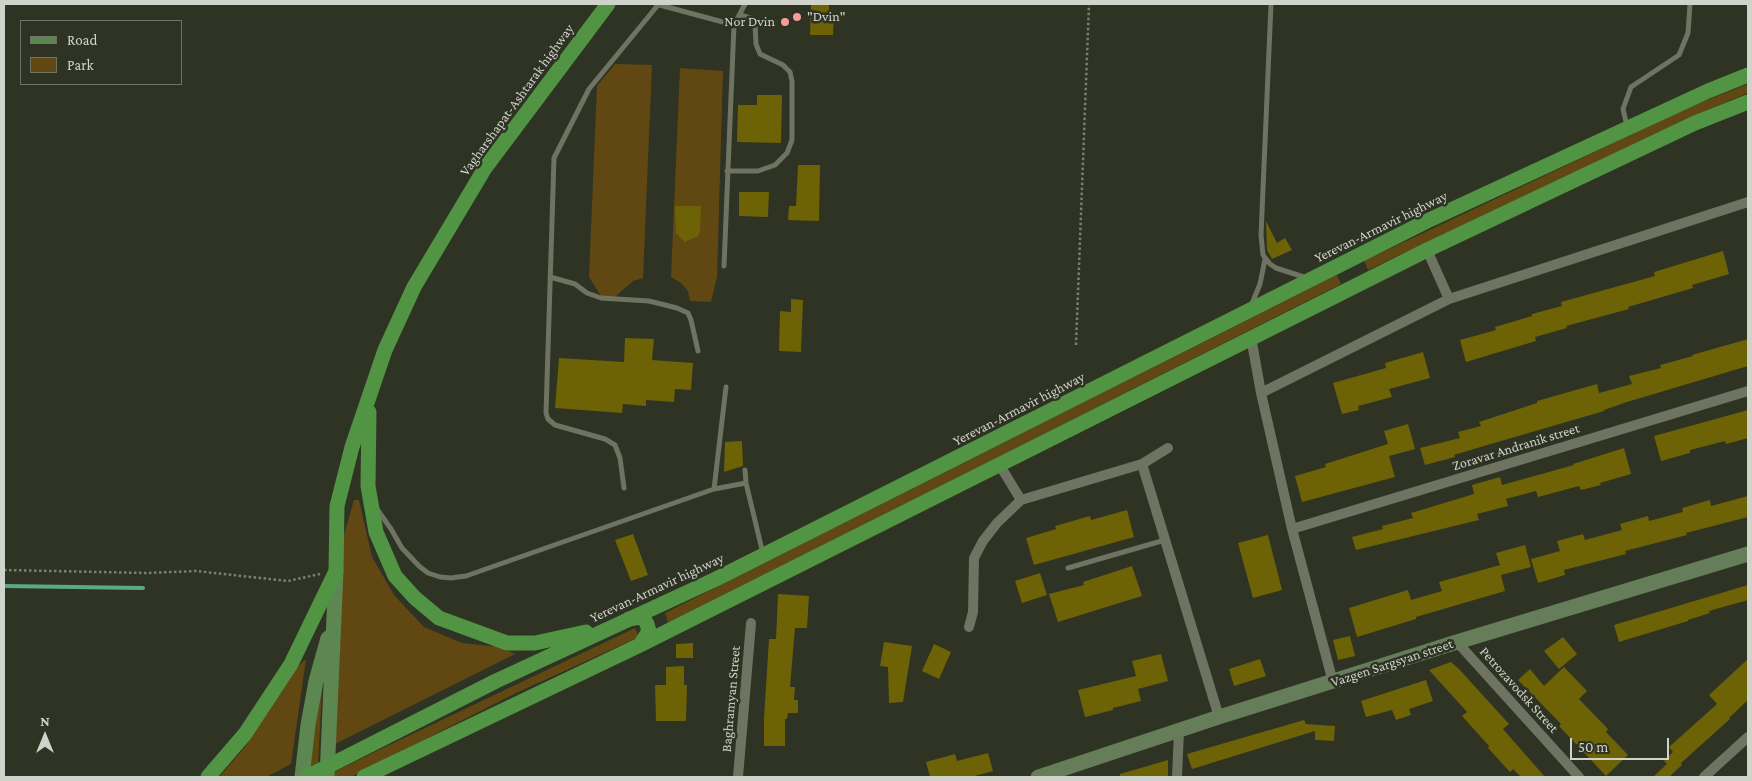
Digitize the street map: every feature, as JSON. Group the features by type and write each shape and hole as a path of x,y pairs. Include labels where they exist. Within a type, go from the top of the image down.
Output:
{"highway":[{"name":"Vagharshapat-Ashtarak highway","path":"336,571 337,506 352,448 385,350 414,287 485,168 608,4"},
{"name":"Yerevan-Armavir highway","path":"307,777 496,682 716,579 1428,221 1708,91 1748,75"},
{"path":"367,776 640,645 1427,250 1695,123 1748,102"},
{"path":"1347,261 1358,284"},
{"path":"369,396 368,486 376,532 395,576 415,598 439,618 507,643 534,643 581,634 634,617 640,617 644,619 649,631 640,645"},
{"path":"208,777 245,734 291,664 336,571"}],"main road":[{"name":"Vagharshapat-Ashtarak highway","path":"326,777 336,571"},
{"name":"Vagharshapat-Ashtarak highway","path":"302,777 308,725 316,681 335,612"}],"street":[{"path":"1261,393 1449,299 1748,202"},
{"path":"1427,250 1449,299"},
{"path":"1251,337 1261,393 1292,529 1333,682"},
{"name":"Zoravar Andranik street","path":"1292,529 1748,391"},
{"path":"969,627 973,612 974,558 983,541 997,523 1021,500 1142,464 1168,448"},
{"path":"999,464 1021,500"},
{"path":"1142,464 1219,717"},
{"name":"Vazgen Sargsyan street","path":"1038,777 1219,717 1457,642 1748,554"},
{"name":"Baghramyan Street","path":"738,777 752,623"},
{"name":"Petrozavodsk Street","path":"1457,642 1580,777"},
{"path":"1177,777 1179,731"},
{"path":"1704,777 1748,737"}],"lane":[{"path":"624,488 620,458 615,445 605,439 555,425 548,419 546,413 554,158 589,89 657,4 734,25"},
{"path":"724,266 734,25 745,4"},
{"path":"1249,310 1260,284 1265,259 1261,235 1271,4"},
{"path":"1628,128 1623,109 1632,87 1679,56 1688,33 1690,4"},
{"path":"727,171 758,171 774,166 787,152 792,140 792,81 790,72 783,65 760,54 756,44 755,25 752,18 740,15"},
{"path":"1265,259 1276,268 1312,279"},
{"path":"550,277 575,284 587,293 601,298 649,301 677,308 688,313 698,351"},
{"path":"714,489 726,387"},
{"path":"745,470 746,482 763,554"},
{"path":"368,486 377,510 406,553 428,573 451,578 466,576 714,489 746,482"},
{"path":"1068,568 1165,540"}],"path":[{"path":"1076,345 1089,4"},
{"path":"4,570 146,573 196,572 288,581 336,571"}],"green space":[{"path":"615,64 652,65 643,278 633,281 615,297 601,296 589,277 597,86"},
{"path":"680,68 723,71 717,277 711,302 690,301 688,291 681,283 671,277"},
{"path":"1748,84 1748,93 1695,115 1368,270 1364,261 1692,106"},
{"path":"1337,275 1341,284 668,623 665,613"},
{"path":"354,500 359,500 372,557 394,595 424,627 462,643 500,647 515,654 333,745 341,545"},
{"path":"635,628 639,637 514,694 351,777 324,777 383,748"},
{"path":"306,659 291,764 266,777 219,777 245,747 292,672"},
{"path":"323,671 318,765 309,768"}],"building":[{"path":"811,4 829,4 829,14 834,14 833,35 810,35"},
{"path":"757,95 782,95 781,143 737,142 738,105 757,105"},
{"path":"798,165 820,165 819,221 788,220 789,206 796,206"},
{"path":"739,192 769,192 768,217 739,216"},
{"path":"675,206 701,206 700,232 698,236 685,242 676,233"},
{"path":"1266,221 1277,243 1285,238 1292,250 1272,259 1267,250"},
{"path":"1723,251 1729,274 1692,285 1693,288 1628,307 1629,309 1566,326 1567,328 1535,337 1536,341 1466,362 1460,340 1496,330 1495,327 1532,316 1532,314 1562,306 1561,302 1655,276 1654,272"},
{"path":"791,299 803,300 801,352 779,351 780,311 791,312"},
{"path":"625,338 654,339 652,360 693,363 691,390 675,389 674,402 646,400 646,406 623,404 622,413 555,408 559,358 624,362"},
{"path":"1748,339 1748,366 1425,465 1420,448 1460,438 1458,432 1481,426 1479,422 1537,403 1537,401 1597,384 1599,393 1632,384 1629,376 1661,368 1660,365"},
{"path":"1423,352 1430,378 1389,389 1392,397 1358,406 1359,410 1342,414 1333,383 1386,368 1385,363"},
{"path":"1748,410 1748,438 1726,444 1725,441 1690,450 1690,453 1661,461 1654,436"},
{"path":"1408,424 1415,449 1389,456 1395,477 1302,502 1295,476 1326,467 1325,464 1388,444 1384,431"},
{"path":"742,441 743,466 724,472 725,442"},
{"path":"1624,448 1631,474 1581,490 1579,486 1538,497 1536,491 1506,499 1508,506 1477,514 1479,520 1356,550 1352,537 1383,529 1382,526 1413,518 1411,513 1474,494 1472,485 1500,477 1502,485 1574,465"},
{"path":"1748,496 1748,517 1625,551 1626,554 1564,570 1565,575 1538,583 1531,559 1560,551 1557,541 1583,534 1585,540 1622,530 1620,524 1648,516 1649,521 1683,512 1682,508 1710,500 1711,506"},
{"path":"1127,510 1134,537 1034,565 1026,538 1056,529 1055,526 1090,516 1091,520"},
{"path":"633,534 648,575 631,581 615,540"},
{"path":"1268,535 1282,590 1253,598 1238,543"},
{"path":"1525,545 1531,567 1501,575 1505,591 1416,617 1416,619 1357,637 1349,608 1408,590 1411,600 1442,591 1439,582 1500,565 1496,553"},
{"path":"1132,566 1142,596 1058,622 1049,594 1084,585 1083,582"},
{"path":"1040,573 1047,595 1022,603 1015,581"},
{"path":"1748,585 1748,600 1709,611 1710,613 1688,621 1619,642 1614,625"},
{"path":"778,594 809,596 807,628 795,628 790,687 795,687 794,700 798,700 798,713 788,713 787,719 785,719 785,746 764,746 769,639 776,639"},
{"path":"1350,636 1355,656 1338,660 1333,640"},
{"path":"1563,637 1577,654 1559,669 1544,651"},
{"path":"884,642 912,646 903,702 889,703 888,667 880,666"},
{"path":"693,643 693,658 676,658 676,644"},
{"path":"934,644 951,652 939,679 922,671"},
{"path":"1161,654 1168,681 1138,689 1141,701 1085,717 1078,690 1136,676 1132,661"},
{"path":"1260,659 1266,676 1234,686 1229,669"},
{"path":"1748,659 1748,700 1730,719 1681,763 1682,765 1669,777 1653,777 1667,764 1664,761 1673,752 1669,747 1717,704 1709,695"},
{"path":"1451,662 1509,724 1503,729 1545,777 1521,777 1513,769 1510,772 1488,748 1489,746 1462,716 1467,712 1429,670"},
{"path":"684,666 684,685 687,685 686,721 656,721 655,685 666,685 666,667"},
{"path":"1564,667 1587,691 1579,699 1608,729 1606,732 1628,755 1606,776 1559,726 1561,724 1518,680 1530,669 1544,686"},
{"path":"1426,680 1433,701 1409,709 1411,715 1396,720 1392,710 1366,717 1361,701"},
{"path":"1304,720 1306,724 1335,726 1334,741 1315,740 1315,731 1192,769 1187,754"},
{"path":"988,753 993,771 971,777 930,777 926,762 955,754 957,761"},
{"path":"1168,760 1168,777 1120,777 1120,774"}],"waterway":[{"path":"4,586 143,588"}],"place":[{"name":"\"Dvin\"","path":"797,17"},
{"name":"Nor Dvin","path":"785,22"}]}
